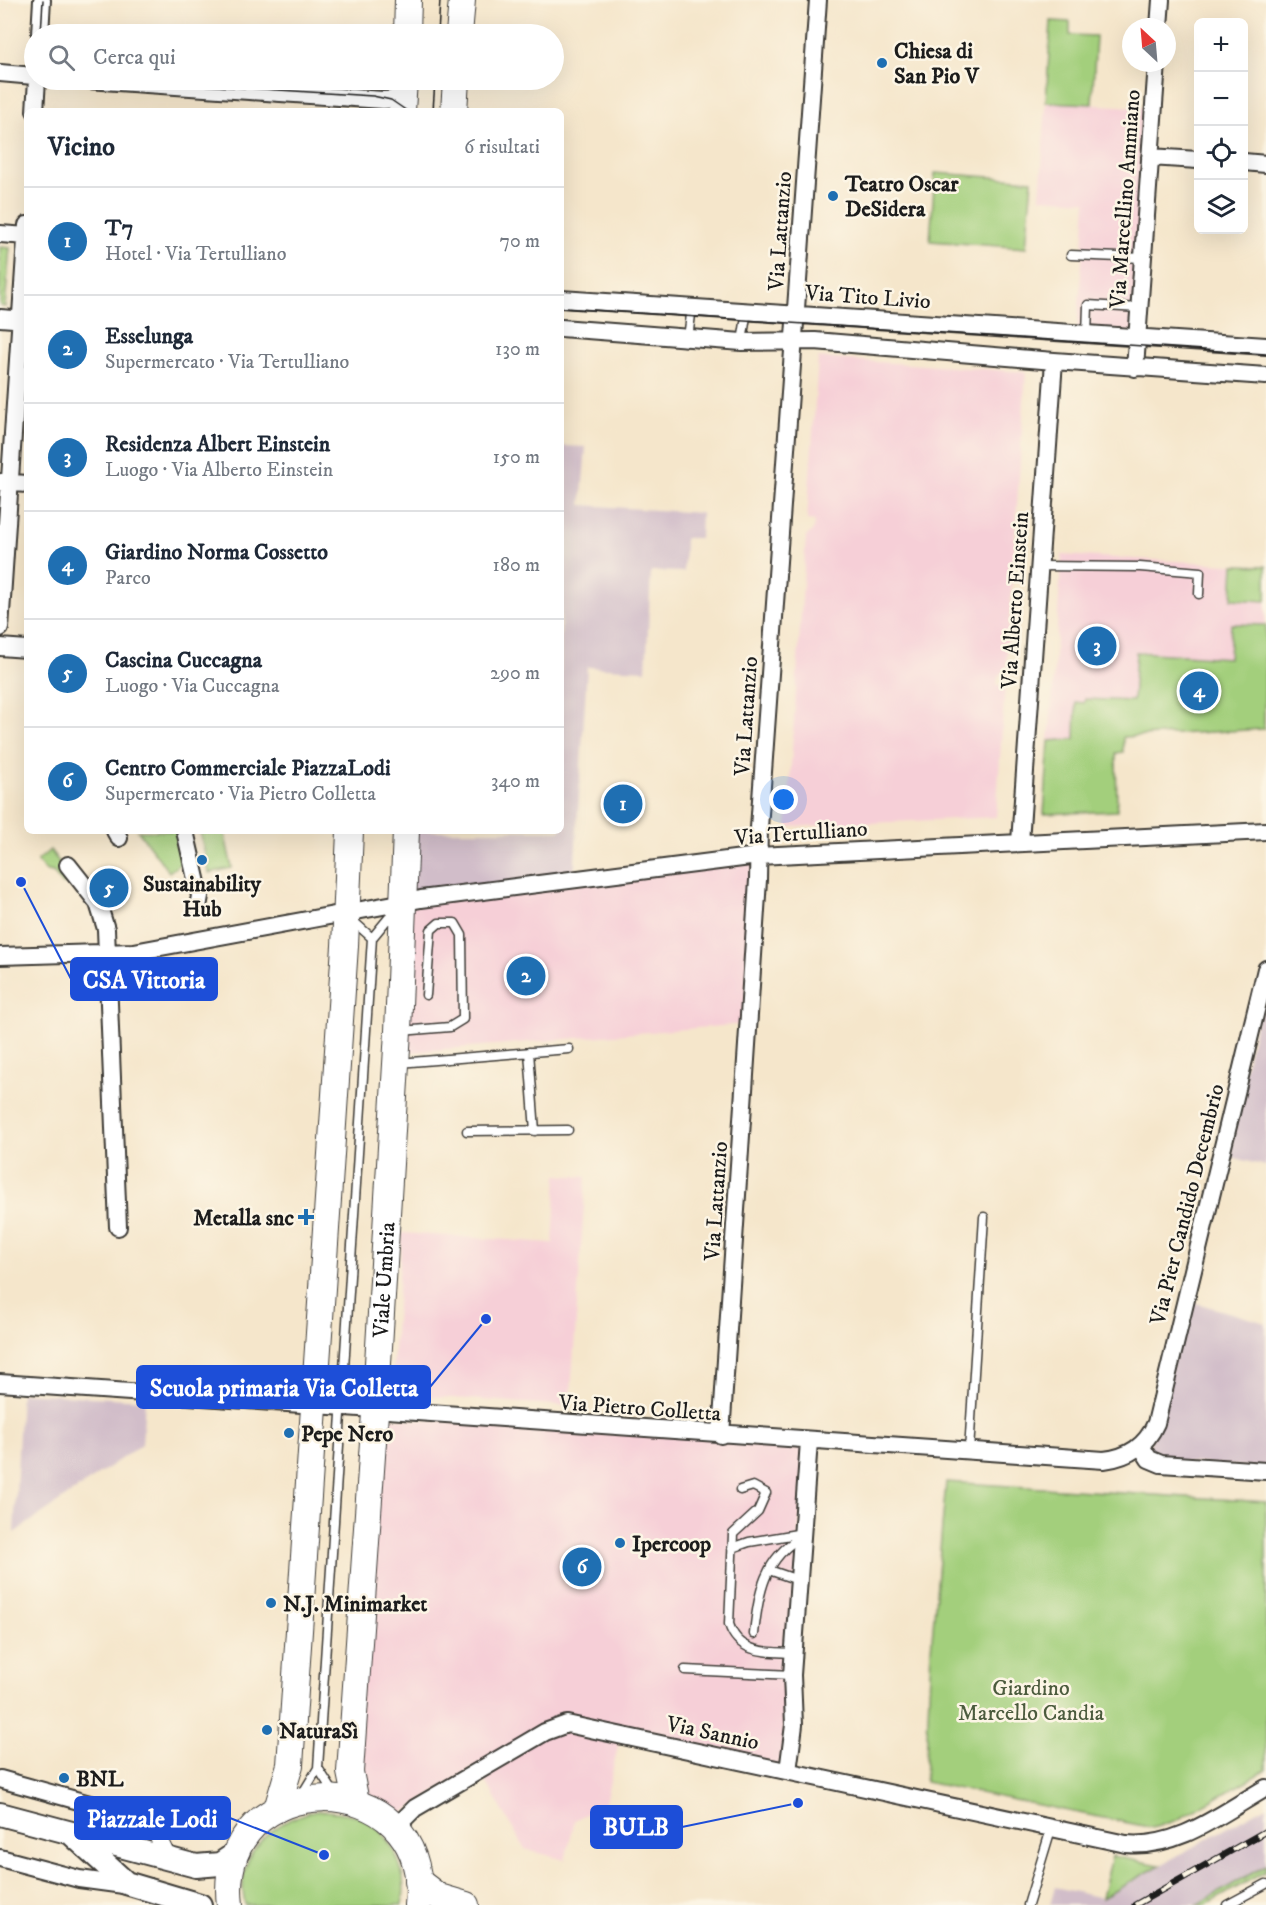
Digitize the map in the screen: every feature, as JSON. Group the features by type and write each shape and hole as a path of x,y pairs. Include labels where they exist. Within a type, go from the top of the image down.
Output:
{"main road":[{"path":"407,24 408,0"},
{"path":"460,24 462,0"},
{"path":"454,108 455,90"},
{"path":"288,1804 350,834"},
{"name":"Viale Umbria","path":"346,1800 350,1772 375,1413 398,1031 406,834"},
{"path":"230,1905 230,1875 238,1852 254,1827 288,1804 346,1800 380,1814 400,1835 414,1862 418,1893 466,1905"},
{"path":"0,1814 204,1867 220,1864 238,1852"},
{"path":"70,1832 121,1880 132,1886 200,1905"}],"street":[{"path":"41,24 42,0"},
{"name":"Via Lattanzio","path":"721,1435 758,856 818,0"},
{"path":"1160,18 1161,0"},
{"name":"Via Marcellino Ammiano","path":"1137,339 1156,72"},
{"path":"0,74 24,77"},
{"path":"35,108 36,90"},
{"path":"236,90 383,100 403,96"},
{"path":"1150,157 1194,160"},
{"path":"1248,162 1266,164"},
{"path":"0,234 24,236"},
{"name":"Via Tito Livio","path":"564,298 1266,346"},
{"path":"0,318 24,320 5,482 0,628"},
{"path":"564,328 742,342 794,340 1135,368 1266,376"},
{"path":"1135,368 1137,339"},
{"name":"Via Alberto Einstein","path":"1020,842 1054,361"},
{"path":"5,482 24,484"},
{"path":"0,647 24,649"},
{"name":"Via Tertulliano","path":"0,956 108,954 148,950 346,915 402,902 758,856 1266,831"},
{"path":"186,834 200,896 198,907"},
{"path":"68,865 100,908 108,954 118,1227"},
{"name":"Via Pier Candido Decembrio","path":"1141,1446 1156,1423 1266,969"},
{"name":"Via Pietro Colletta","path":"0,1383 375,1413 1104,1460 1125,1456 1141,1446"},
{"path":"788,1771 794,1725 792,1675 809,1441"},
{"path":"1141,1446 1149,1458 1161,1464 1266,1471"},
{"name":"Via Sannio","path":"400,1835 404,1819 415,1808 544,1732 567,1724 1125,1844 1162,1843 1187,1833 1266,1788"},
{"path":"0,1779 140,1818 153,1827 168,1858"},
{"path":"0,1858 79,1880 132,1886"}],"lane":[{"path":"1071,255 1143,258"},
{"path":"1087,335 1088,306 1139,308"},
{"path":"688,338 692,307"},
{"path":"742,342 747,310"},
{"path":"1039,566 1140,567 1200,572 1199,594"},
{"path":"346,915 372,938 402,902"},
{"path":"398,1031 446,1028 459,1024 463,1019 462,935 455,923 440,923 431,930 426,995"},
{"name":"Viale Umbria","path":"288,1804 318,1768 372,938"},
{"path":"395,1064 569,1049"},
{"path":"529,1052 535,1131"},
{"path":"467,1131 568,1130"},
{"path":"969,1451 984,1217"},
{"path":"740,1490 753,1486 766,1493 766,1498 758,1511 733,1534 729,1624 732,1635 737,1642 750,1648 794,1653"},
{"path":"732,1548 749,1542 803,1534"},
{"path":"754,1634 758,1594 769,1570 789,1544 803,1534"},
{"path":"769,1570 798,1580"},
{"path":"685,1670 792,1675"},
{"path":"318,1768 346,1800"},
{"path":"1028,1905 1050,1829"},
{"path":"1227,1905 1266,1884"}],"shaded area":[{"path":"1046,102 1152,108 1135,338 1077,333 1086,201 1040,198"},
{"path":"818,358 1026,372 1006,669 998,676 997,685 1005,686 996,817 787,827 806,537 814,529 815,521 807,520"},
{"path":"564,446 586,447 581,505 701,513 700,538 685,538 684,572 651,571 646,670 587,667 574,876 404,899 408,834 564,834"},
{"path":"1062,555 1266,566 1264,729 1049,741"},
{"path":"753,861 745,1024 399,1053 404,904"},
{"path":"1266,982 1266,1166 1224,1155"},
{"path":"557,1175 586,1177 570,1406 391,1394 402,1233 553,1243"},
{"path":"1189,1301 1266,1323 1266,1468 1163,1461 1148,1452"},
{"path":"21,1393 145,1400 142,1444 14,1533"},
{"path":"379,1417 804,1444 789,1726 784,1768 621,1733 605,1803 575,1820 565,1860 525,1849 477,1766 390,1821 353,1798"},
{"path":"1266,1806 1266,1865 1197,1905 1050,1905 1055,1887 1102,1898"}],"green space":[{"path":"1051,21 1070,22 1070,35 1096,36 1092,104 1046,102"},
{"path":"935,173 1032,180 1026,248 930,241"},
{"path":"0,247 10,248 5,307 0,306"},
{"path":"1234,565 1266,566 1266,601 1232,599"},
{"path":"1231,624 1266,625 1264,729 1123,737 1123,752 1116,753 1117,811 1044,814 1049,741 1075,739 1076,702 1084,703 1085,699 1133,701 1136,652 1229,658"},
{"path":"140,834 184,834 188,858 169,872"},
{"path":"201,834 225,834 232,868 209,873"},
{"path":"50,850 82,892 78,892 70,883 62,884 53,872 46,871 37,861"},
{"name":"Giardino Marcello Candia","path":"946,1482 1266,1502 1266,1770 1177,1820 1153,1828 925,1782 931,1650"},
{"path":"316,1810 353,1815 377,1829 394,1851 400,1864 404,1892 402,1905 245,1905 243,1886 245,1870 260,1842 284,1823"},
{"path":"1112,1856 1160,1865 1102,1898"},
{"path":"1266,1865 1266,1871 1206,1905 1197,1905"}],"tram line":[{"path":"42,24 43,0"},
{"path":"439,24 440,0"},
{"path":"278,90 373,96 391,100 403,108"},
{"path":"433,108 434,90"},
{"path":"564,308 1266,354"}],"railway":[{"path":"1135,1905 1266,1831"}],"place":[{"name":"Chiesa di San Pio V","path":"882,63"},
{"name":"Teatro Oscar DeSidera","path":"833,196"},
{"name":"Residenza Albert Einstein","path":"1097,646"},
{"name":"Giardino Norma Cossetto","path":"1199,691"},
{"name":"T7","path":"623,804"},
{"name":"Sustainability Hub","path":"202,860"},
{"name":"CSA Vittoria","path":"21,882"},
{"name":"Cascina Cuccagna","path":"109,888"},
{"name":"Esselunga","path":"526,976"},
{"name":"Metalla snc","path":"306,1217"},
{"name":"Scuola primaria Via Colletta","path":"486,1319"},
{"name":"Pepe Nero","path":"289,1433"},
{"name":"Ipercoop","path":"620,1543"},
{"name":"Centro Commerciale PiazzaLodi","path":"582,1567"},
{"name":"N.J. Minimarket","path":"271,1603"},
{"name":"NaturaSì","path":"267,1730"},
{"name":"BNL","path":"64,1778"},
{"name":"BULB","path":"798,1803"},
{"name":"Piazzale Lodi","path":"324,1855"}]}
